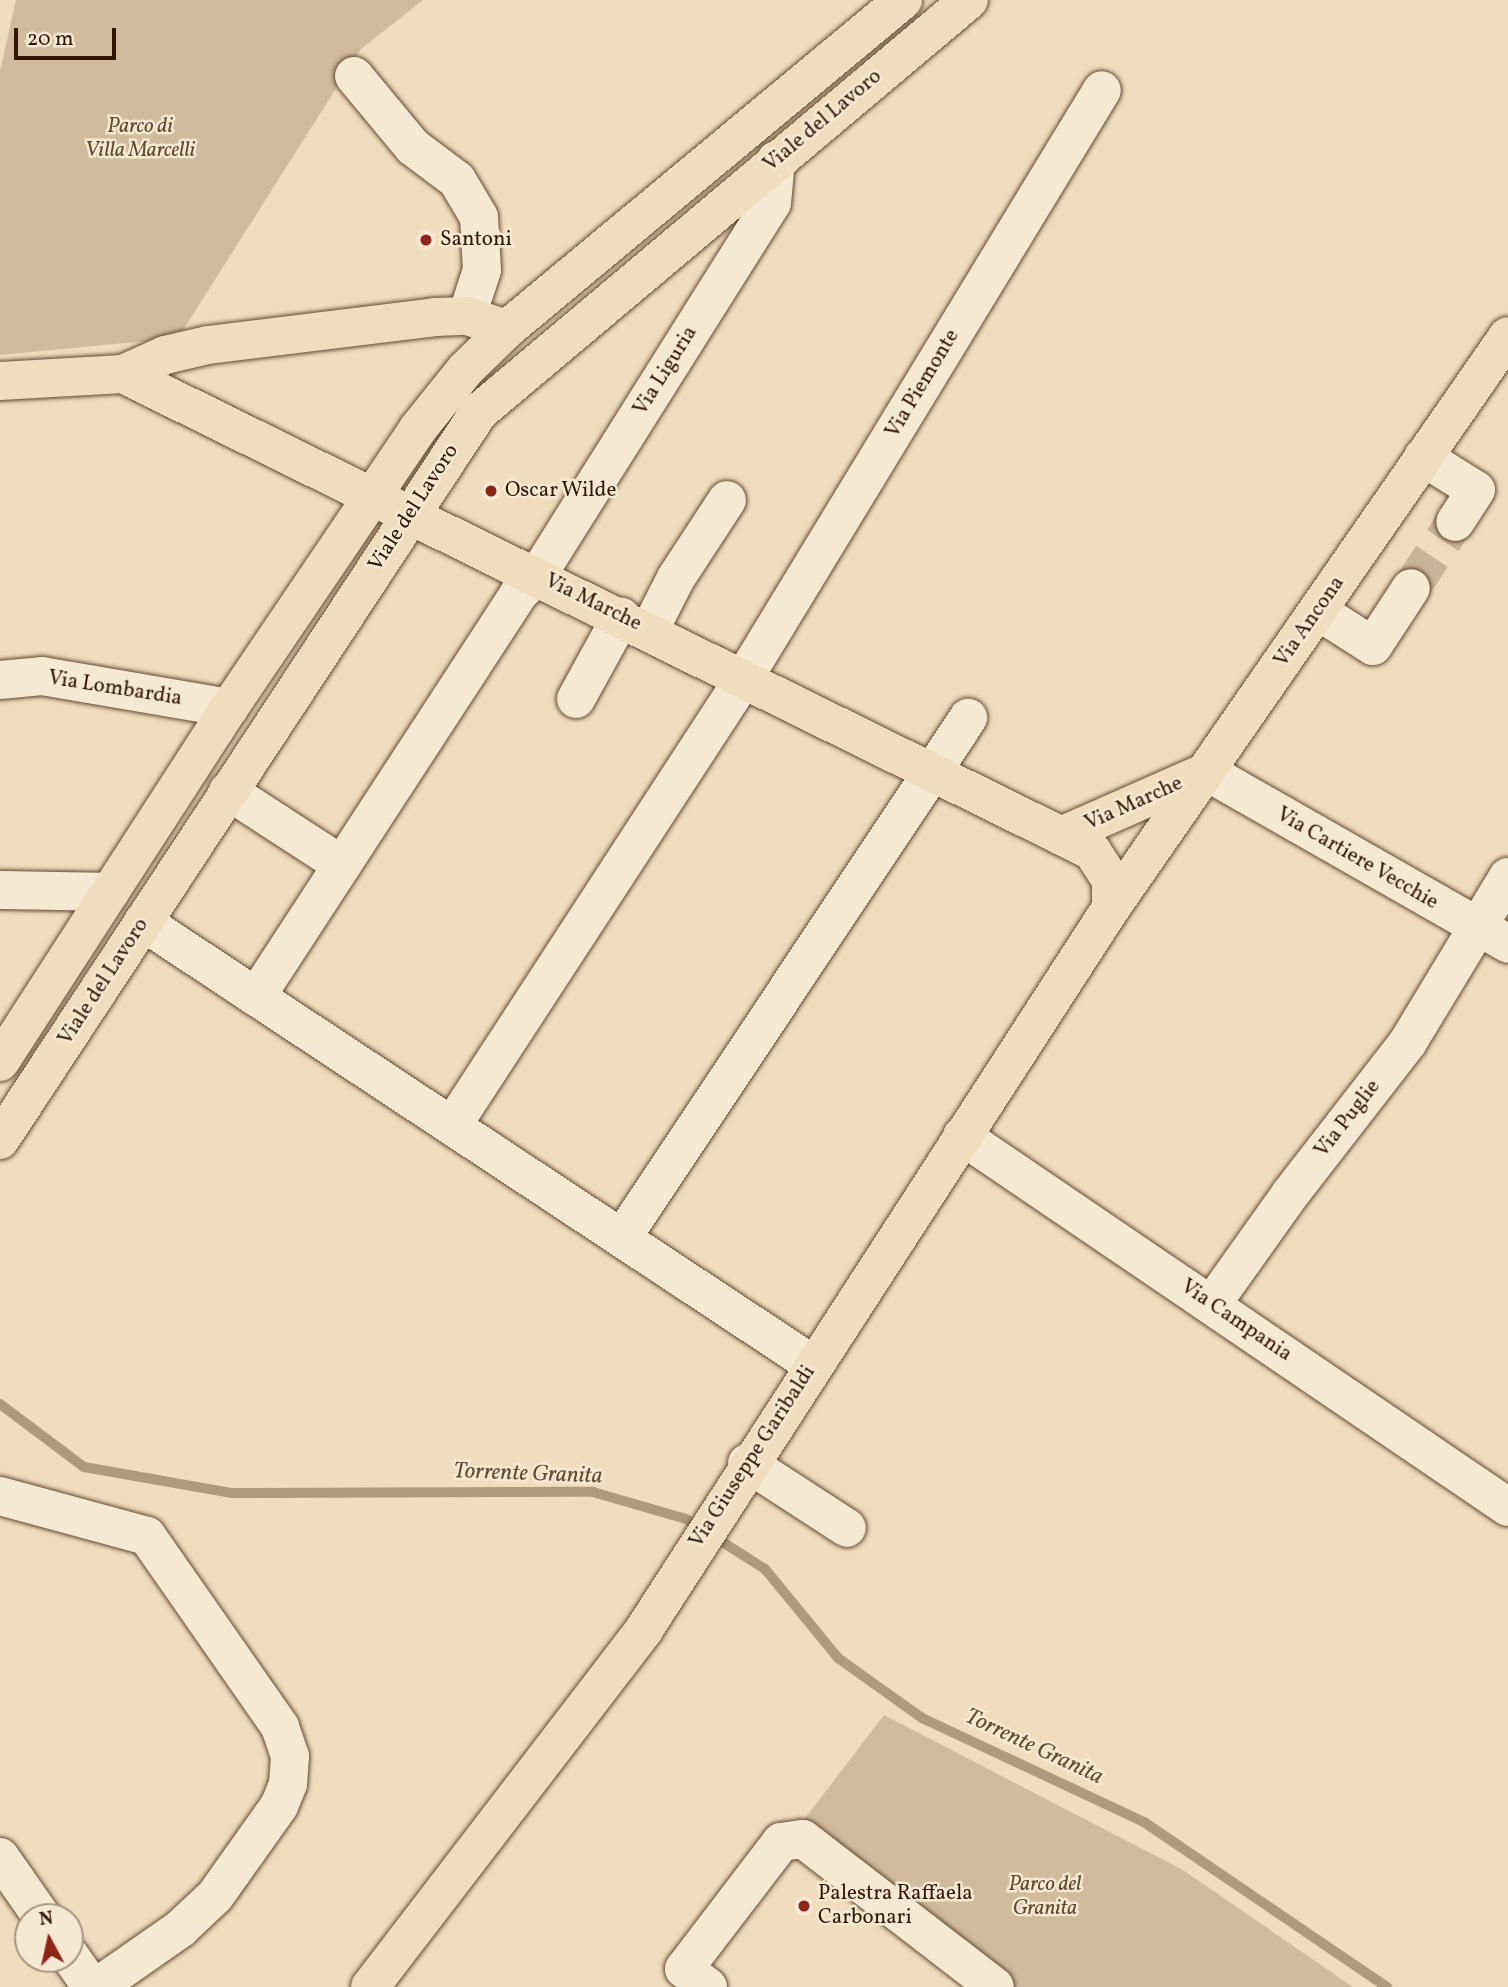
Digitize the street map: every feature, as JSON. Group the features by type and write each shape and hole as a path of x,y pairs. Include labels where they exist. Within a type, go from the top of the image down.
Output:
{"main road":[{"name":"Viale del Lavoro","path":"0,1062 229,708 416,430 465,370 507,329 903,0"},
{"name":"Viale del Lavoro","path":"0,1140 455,442 510,381 969,0"},
{"name":"Via Marche","path":"0,382 123,374 165,355 208,345 467,316 507,329"},
{"name":"Via Ancona","path":"1111,908 1423,457 1505,348"},
{"name":"Via Marche","path":"123,374 411,513 1092,851 1105,865 1111,880 1111,908"},
{"name":"Via Marche","path":"1061,836 1207,772"},
{"name":"Via Giuseppe Garibaldi","path":"370,1987 645,1628 739,1476 1111,908"}],"street":[{"path":"354,76 413,147 457,180 479,217 482,270 467,316"},
{"name":"Via Piemonte","path":"452,1126 744,678 1102,90"},
{"name":"Via Liguria","path":"256,997 519,593 537,576 772,203 776,160"},
{"path":"1423,457 1476,490 1455,522"},
{"path":"576,699 635,624 676,578 727,500"},
{"path":"1318,611 1373,646 1411,589"},
{"name":"Via Lombardia","path":"0,680 42,676 229,708"},
{"path":"622,1238 968,718"},
{"name":"Via Cartiere Vecchie","path":"1207,772 1492,936"},
{"path":"228,792 342,865"},
{"name":"Via Puglie","path":"1212,1304 1291,1193 1492,936 1508,877"},
{"path":"0,890 110,892"},
{"path":"143,922 813,1364"},
{"name":"Via Campania","path":"962,1136 1508,1507"},
{"path":"739,1476 847,1528"},
{"path":"0,1496 147,1536 280,1727 290,1756 288,1784 279,1806 215,1896 180,1928 94,1987 83,1973"},
{"path":"688,1981 781,1842 803,1839 995,1987"},
{"path":"0,1857 32,1903"}],"green space":[{"name":"Parco di Villa Marcelli","path":"16,0 423,0 361,49 178,338 0,355 0,71"},
{"name":"Parco del Granita","path":"884,1715 1183,1870 1353,1987 1009,1987 803,1821"}],"waterway":[{"name":"Torrente Granita","path":"0,1404 84,1467 231,1493 593,1492 686,1519 765,1569 838,1658 922,1718 1144,1822 1387,1987"}],"tunnel":[{"path":"1411,588 1455,522"}],"place":[{"name":"Santoni","path":"426,240"},
{"name":"Oscar Wilde","path":"491,491"},
{"name":"Palestra Raffaela Carbonari","path":"804,1906"}]}
